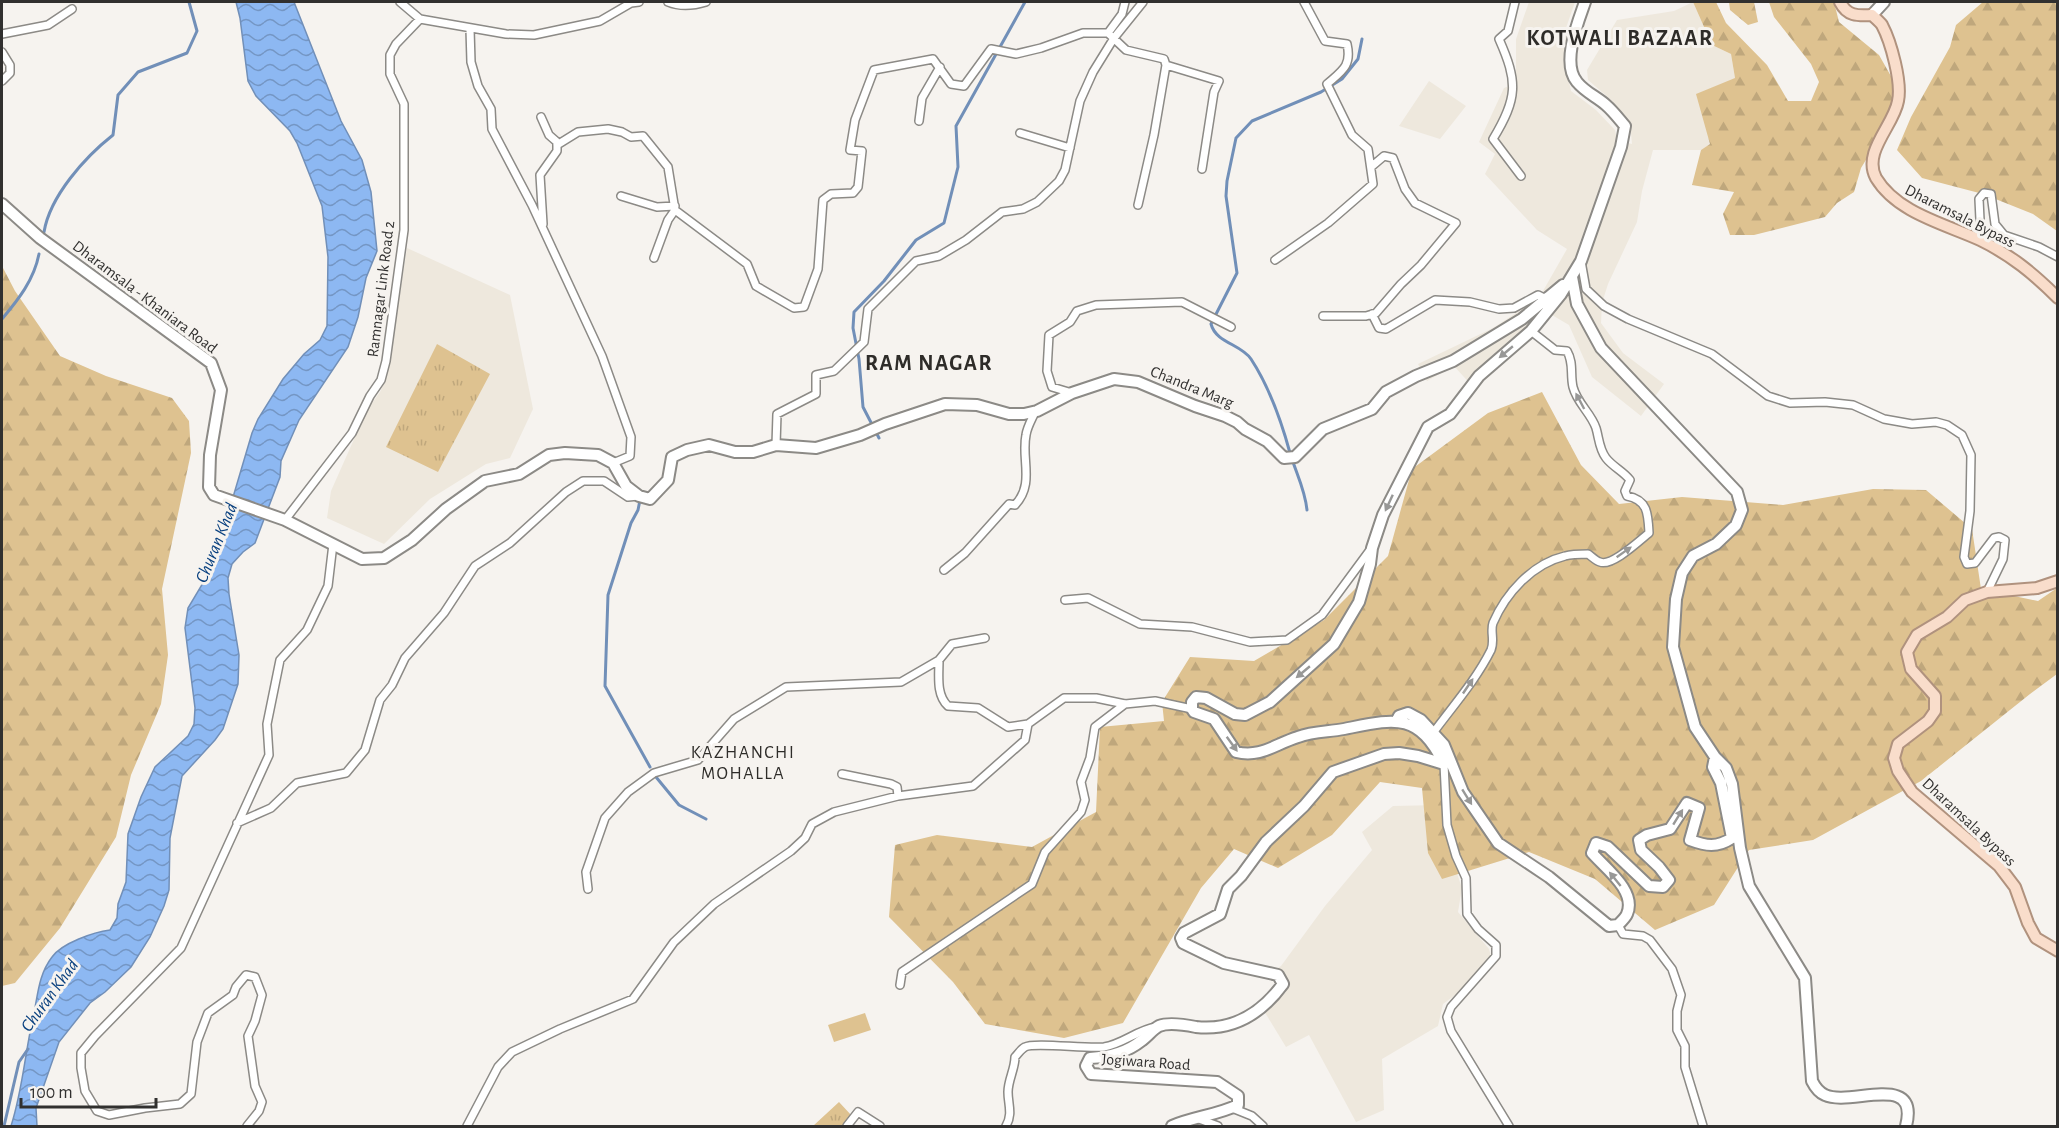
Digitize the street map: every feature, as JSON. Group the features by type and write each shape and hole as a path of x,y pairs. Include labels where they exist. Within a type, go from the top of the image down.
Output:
{"main road":[{"path":"1840,2 1847,13 1857,16 1872,15"},
{"name":"Dharamsala Bypass","path":"1872,15 1881,24 1897,74 1898,101 1873,155 1874,174 1884,191 1899,203 1981,241 2026,266 2058,297"},
{"name":"Dharamsala Bypass","path":"2058,581 2037,588 1987,592 1965,600 1947,617 1917,635 1907,652 1911,669 1926,683 1935,696 1935,711 1928,721 1898,744 1894,758 1898,771 1912,792 1999,866 2015,887 2036,938 2058,951"}],"street":[{"path":"400,2 420,19 470,29 534,35 600,21 632,3 639,2"},
{"path":"668,2 677,6 706,2"},
{"path":"237,823 271,808 297,783 346,773 365,750 380,700 392,685 405,658 444,613 475,566 510,543 566,492 583,481 604,481 628,497 639,496 650,499 668,480 672,457 687,450 709,445 735,452 753,452 776,445 777,414 816,394 816,375 834,371 864,342 868,309 916,261 939,256 966,240 1002,212 1023,209 1036,202 1059,182 1065,170 1080,101 1122,14 1125,2"},
{"path":"1111,36 1143,2"},
{"path":"1275,260 1328,223 1373,184 1368,150 1352,135 1327,84 1346,68 1349,53 1347,44 1325,41 1304,2"},
{"path":"1515,2 1508,30 1499,39 1511,66 1514,83 1504,121 1493,139 1521,176"},
{"path":"1192,709 1192,702 1196,697 1206,698 1236,714 1245,714 1270,702 1334,644 1359,602 1370,564 1372,548 1383,515 1428,427 1450,414 1479,376 1531,331 1562,294 1581,261 1621,147 1625,126 1605,104 1590,95 1575,81 1570,60 1571,48 1585,2"},
{"path":"1872,15 1884,2"},
{"path":"2,34 48,25 72,9"},
{"name":"Ramnagar Link Road 2","path":"285,520 352,433 370,396 381,380 386,361 404,230 404,104 390,74 390,55 396,44 420,19"},
{"path":"470,29 471,62 478,86 491,109 492,129 532,205 602,356 631,436 630,456 613,463 626,486 639,496"},
{"path":"621,196 657,207 675,208 747,264 756,286 794,308 804,307 818,269 823,200 831,194 853,193 858,186 862,151 850,150 855,120 874,70 933,59 951,84 964,86 991,49 1016,54 1083,33 1111,36 1126,50 1164,59 1166,65 1154,135 1138,205"},
{"path":"2,52 10,65 10,74 2,81"},
{"path":"1166,65 1219,81 1214,92 1202,169"},
{"path":"919,122 922,98 940,67"},
{"path":"541,117 549,135 557,142 557,151 540,175 544,232"},
{"path":"557,145 578,132 608,129 631,137 643,136 668,167 675,208 668,220 654,258"},
{"path":"1020,133 1070,148"},
{"path":"1323,316 1376,313 1456,223 1415,202 1405,189 1393,158 1384,156 1371,167"},
{"path":"1981,241 1978,199 1984,193 1991,194 1995,224 2004,235 2039,247 2058,257"},
{"name":"Dharamsala - Khaniara Road","path":"2,204 40,238 211,363 221,390 210,455 209,487 213,495 285,520 362,559 384,558 412,540 446,509 485,481 519,474 549,455 565,453 598,455 613,463"},
{"path":"1581,261 1586,289 1604,306 1712,354 1768,396 1790,404 1825,402 1852,405 1884,419 1912,424 1936,422 1947,425 1962,435 1971,455 1970,511 1964,558 1967,564 1975,563 1994,538 1999,537 2005,540 2003,559 1987,592"},
{"path":"1572,277 1577,304 1601,348 1737,492 1742,510 1736,525 1716,544 1693,556 1682,573 1676,599 1673,647 1695,728 1715,757 1726,768 1732,784 1740,848 1749,886 1805,978 1812,1081 1817,1089 1826,1096 1857,1098 1883,1093 1895,1095 1904,1101 1908,1110 1906,1126"},
{"name":"Chandra Marg","path":"776,445 816,447 860,435 945,404 977,405 1009,414 1035,412 1072,393 1114,379 1138,382 1225,416 1290,457 1323,429 1372,410 1386,392 1416,376 1453,361 1522,319 1572,277"},
{"path":"1372,314 1379,328 1386,329 1435,300 1470,302 1499,309 1514,308 1538,295 1546,297"},
{"path":"1072,393 1052,387 1047,371 1049,335 1070,322 1077,310 1096,305 1182,302 1232,327"},
{"path":"1433,733 1468,687 1492,647 1492,625 1510,592 1549,561 1566,556 1588,554 1600,563 1607,563 1620,556 1649,533 1648,511 1644,503 1627,496 1625,491 1630,480 1623,471 1606,458 1595,426 1579,401 1573,387 1572,359 1567,351 1555,350 1531,331"},
{"path":"944,570 965,553 1009,504 1015,505 1022,497 1027,481 1026,435 1035,412"},
{"path":"247,1126 259,1111 262,1102 255,1086 248,1036 262,995 255,977 246,975 236,987 233,995 208,1012 197,1042 191,1095 180,1104 145,1108 109,1116 97,1111 85,1091 81,1053 181,948 209,891 237,823 269,755 267,724 280,660 307,630 328,586 333,544"},
{"path":"1065,600 1088,598 1140,624 1192,627 1250,642 1287,640 1322,615 1372,548"},
{"path":"588,889 586,872 605,818 628,792 654,772 698,760 734,719 786,687 901,682 939,660 952,644 985,638"},
{"path":"939,660 942,700 948,706 978,708 1008,727 1028,724 1064,698 1095,698 1125,704 1155,701 1192,709 1194,712 1214,719 1236,752 1249,755 1302,735 1376,722 1396,722 1419,729 1437,749 1444,764 1447,825 1456,856 1466,878 1467,914 1478,929 1496,945 1496,956 1451,1007 1447,1017 1451,1031 1509,1126"},
{"path":"900,985 902,972 1032,884 1045,852 1081,812 1085,800 1081,782 1090,758 1095,727 1125,704"},
{"path":"1396,722 1399,716 1408,713 1421,720 1444,745 1463,792 1498,843 1549,877 1609,926 1618,925 1628,914 1628,897 1617,879 1592,853 1596,843 1608,847 1649,886 1663,887 1669,880 1641,850 1639,840 1647,835 1670,829 1687,803 1699,808 1690,840 1706,846 1722,844 1732,838 1721,783 1713,767 1715,757"},
{"path":"468,1126 498,1067 512,1052 633,999 674,942 714,904 791,850 805,838 812,824 834,812 898,796 973,786 1025,740 1028,724"},
{"path":"1006,1126 1010,1103 1008,1093 1015,1057 1024,1047 1036,1044 1085,1048 1104,1047 1126,1041 1148,1028 1160,1026 1226,1027 1242,1020 1263,1006 1283,984 1278,975 1224,963 1183,943 1181,938 1184,933 1220,914 1228,889 1241,876 1266,842 1304,806 1333,772 1384,754 1399,753 1418,756 1444,764"},
{"path":"842,774 891,784 897,787 898,796"},
{"path":"1618,925 1623,934 1643,936 1650,940 1672,969 1681,995 1677,1011 1677,1030 1685,1046 1685,1067 1703,1126"},
{"name":"Jogiwara Road","path":"1160,1026 1131,1049 1107,1057 1090,1058 1086,1066 1091,1074 1217,1082 1238,1096 1238,1105 1232,1108"},
{"path":"1172,1126 1232,1108 1252,1116 1263,1126"},
{"path":"847,1126 858,1112 880,1126"},
{"path":"1197,1118 1218,1126"}],"shaded area":[{"path":"1529,2 1575,2 1566,28 1568,77 1571,91 1596,110 1615,130 1617,140 1632,144 1630,123 1610,99 1588,80 1587,70 1617,20 1674,11 1693,2 1712,45 1731,54 1735,78 1710,144 1701,150 1653,150 1642,191 1637,222 1608,284 1602,303 1601,323 1623,353 1664,384 1641,416 1592,377 1569,325 1552,315 1473,387 1454,366 1427,381 1418,364 1493,328 1539,298 1567,249 1537,230 1485,174 1495,154 1479,142 1504,88 1516,83 1516,39"},
{"path":"1429,81 1466,106 1440,139 1399,126"},
{"path":"407,248 510,295 533,409 510,458 486,464 430,499 384,544 327,518 331,491 367,410 387,377"},
{"path":"1439,805 1447,844 1462,888 1458,912 1489,949 1494,966 1443,1004 1438,1026 1382,1059 1384,1110 1356,1122 1309,1035 1286,1047 1264,1011 1286,992 1284,979 1273,971 1281,966 1325,906 1372,850 1362,832 1393,806"}],"green space":[{"path":"1693,2 1716,2 1726,23 1767,65 1788,101 1811,101 1819,82 1811,64 1774,17 1769,2 1834,2 1839,22 1879,55 1896,85 1894,114 1861,168 1854,192 1837,203 1825,217 1754,235 1730,235 1723,214 1734,192 1692,185 1701,150 1710,144 1696,94 1735,78 1731,54 1712,45"},
{"path":"1729,2 1754,2 1758,22 1748,25 1730,10"},
{"path":"1983,2 2057,2 2057,231 2033,214 1983,194 1922,178 1897,150 1911,117 1950,47 1956,25"},
{"path":"2,266 15,291 60,356 106,376 172,398 189,421 191,453 162,589 168,655 161,704 131,775 116,837 60,928 15,983 2,986"},
{"path":"437,344 490,374 438,472 386,447"},
{"path":"1542,392 1581,465 1619,504 1682,497 1783,505 1873,489 1926,490 1972,529 1981,589 2038,601 2057,588 2057,674 1921,781 1813,840 1749,850 1714,905 1655,930 1595,879 1529,852 1442,879 1428,853 1422,788 1380,782 1332,835 1278,868 1234,849 1201,888 1123,1023 1064,1038 985,1024 953,982 889,917 895,845 937,835 1032,847 1096,812 1100,727 1164,721 1162,702 1190,657 1254,661 1324,620 1388,556 1412,469 1488,413"},
{"path":"865,1013 871,1030 834,1042 828,1025"},
{"path":"839,1102 852,1116 843,1126 813,1126"}],"water":[{"path":"236,2 294,2 341,121 362,160 371,192 377,251 366,278 358,317 348,347 299,420 281,461 280,477 255,543 232,564 228,578 239,655 238,684 223,729 182,776 170,838 169,890 164,906 150,937 131,967 90,1003 59,1042 36,1108 37,1126 11,1126 44,970 52,957 63,947 87,936 110,930 117,918 118,904 126,882 128,834 141,797 155,767 188,736 194,724 195,708 185,628 188,608 209,573 215,558 252,433 283,379 304,354 320,340 327,326 328,257 322,206 290,131 256,96 248,81"}],"waterway":[{"path":"44,232 53,205 70,178 91,154 113,135 118,95 138,72 187,53 197,31 189,2"},
{"path":"879,438 863,407 859,359 853,328 854,312 884,281 916,240 944,223 958,167 956,126 1025,2"},
{"path":"1307,510 1283,428 1264,381 1247,354 1218,335 1211,324 1237,273 1226,196 1227,181 1236,138 1252,121 1321,92 1342,79 1358,59 1362,39"},
{"path":"2,319 29,281 39,254"},
{"path":"640,500 608,595 605,686 650,767"},
{"path":"656,777 679,805 706,819"},
{"name":"Churan Khad","path":"4,1126 19,1062 28,1049"}],"district":[{"name":"KOTWALI BAZAAR","path":"1620,38"},
{"name":"RAM NAGAR","path":"929,363"},
{"name":"KAZHANCHI MOHALLA","path":"743,763"}]}
